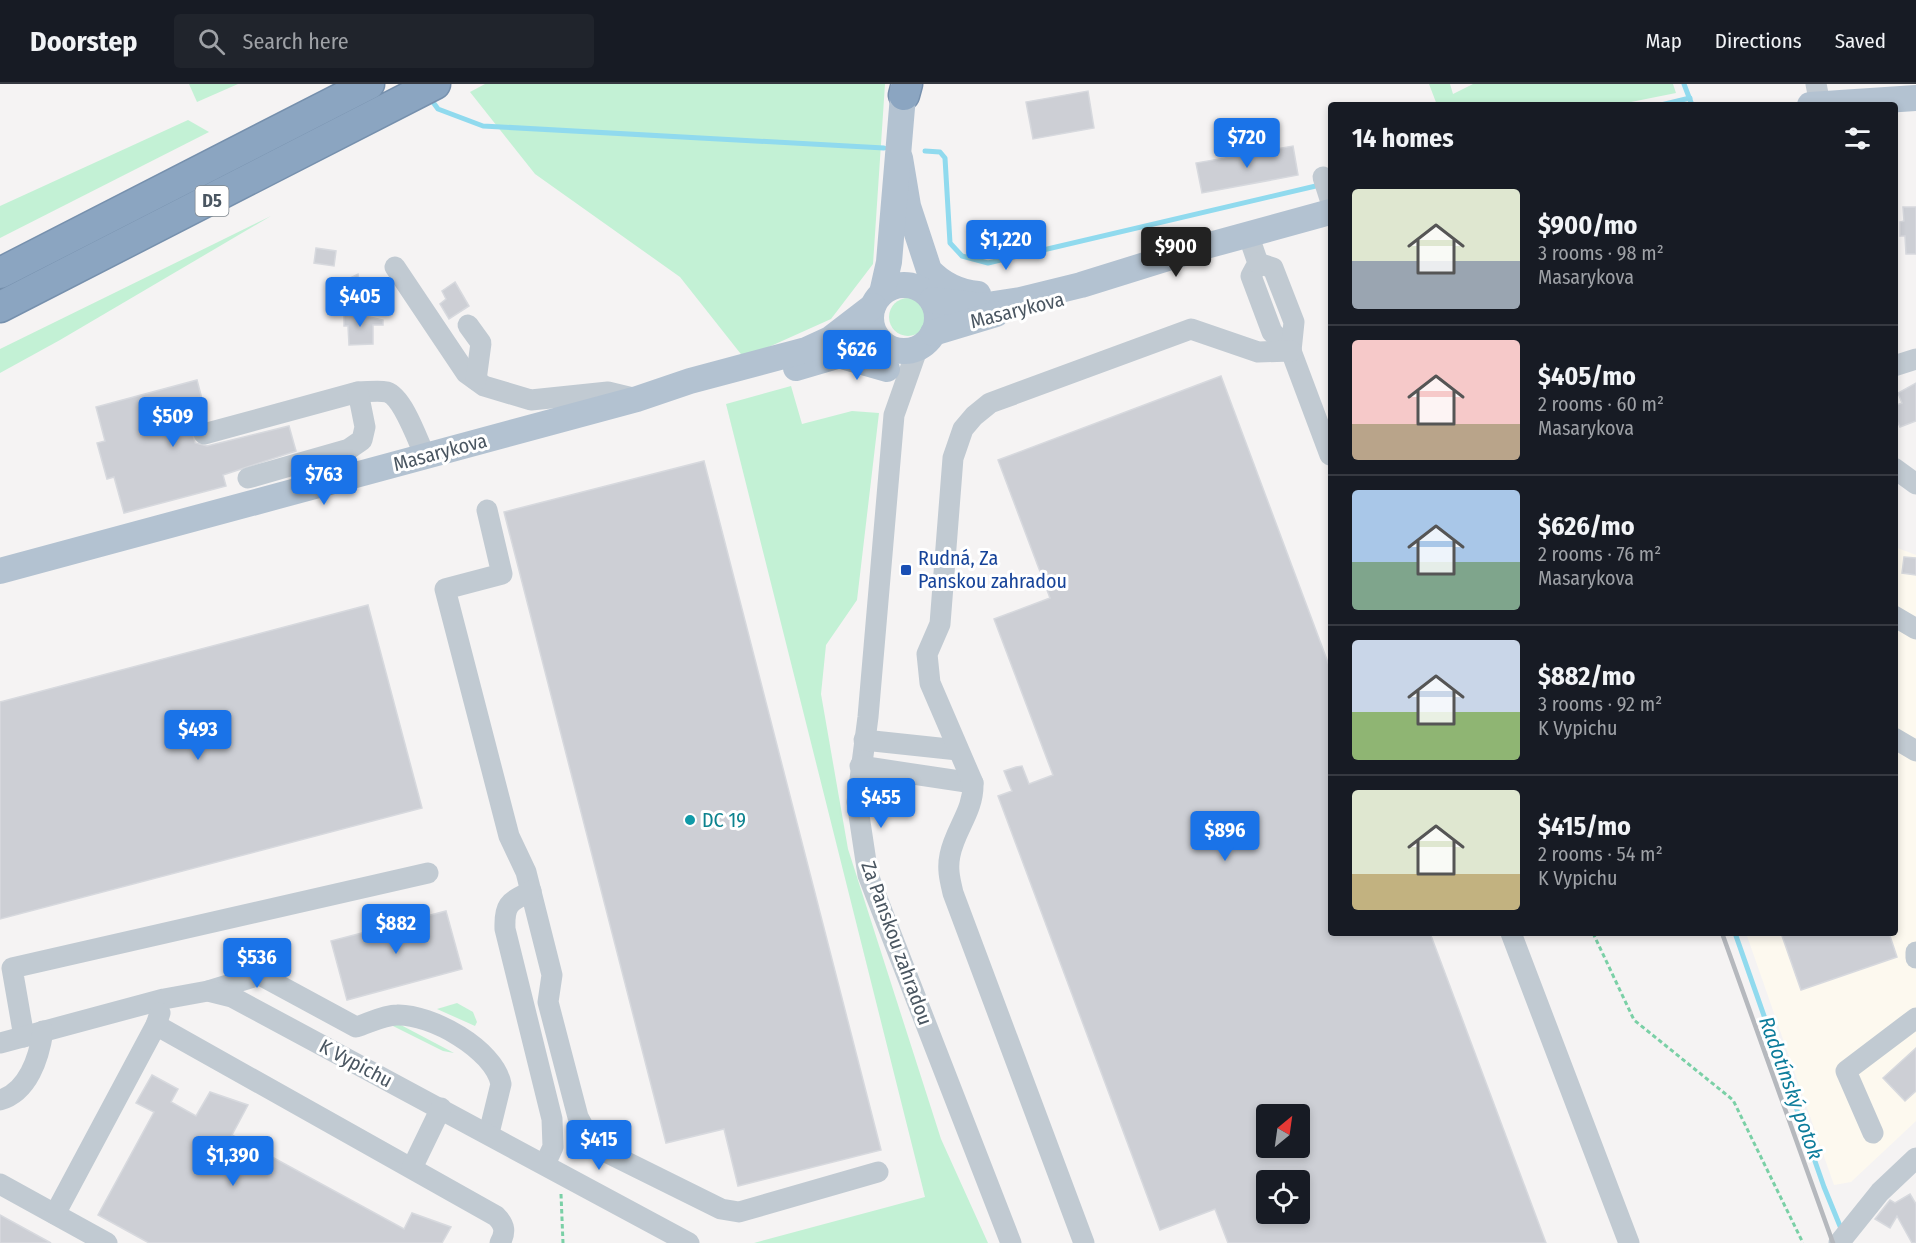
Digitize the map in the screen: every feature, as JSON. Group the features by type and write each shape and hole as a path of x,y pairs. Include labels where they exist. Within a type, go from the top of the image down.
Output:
{"highway":[{"name":"D5","path":"0,273 174,186 369,84"},
{"name":"D5","path":"0,308 435,84"}],"main road":[{"path":"905,88 889,262 872,327 883,353 902,351 926,340 937,317 923,293 907,245 908,206"},
{"path":"1891,102 1916,98"},
{"path":"900,158 908,206 929,270 945,284 967,293 996,294 1027,290 1067,279 1132,269"},
{"name":"Masarykova","path":"923,293 968,306 991,305 1081,285 1248,234 1328,193"},
{"name":"Masarykova","path":"926,340 975,319 1070,297 1132,269"},
{"path":"878,300 900,285 923,293"},
{"name":"Masarykova","path":"0,571 249,483 425,456 637,399 690,381 806,350 830,339 878,300"},
{"name":"Masarykova","path":"637,399 689,393 835,357 863,360 883,353"}],"street":[{"name":"D5","path":"188,213 383,84"},
{"name":"D5","path":"174,186 430,84"},
{"path":"1816,84 1820,102"},
{"path":"1248,234 1258,263 1251,276 1272,332 1291,351 1328,450"},
{"path":"395,267 466,373 484,386 531,400 609,392 637,399"},
{"path":"468,325 481,344 476,380"},
{"path":"1084,1243 953,893 948,871 950,853 971,804 973,783 930,683 927,654 940,624 952,458 963,429 990,403 1191,329 1258,352 1291,351"},
{"name":"Za Panskou zahradou","path":"926,340 894,415 858,802 868,875 1011,1243"},
{"name":"Za Panskou zahradou","path":"883,353 890,404 894,415"},
{"path":"1898,365 1916,359"},
{"path":"249,483 350,449 362,440 365,427 358,392"},
{"path":"204,434 358,392 389,393 399,401 425,456"},
{"path":"1898,471 1916,484"},
{"path":"488,510 502,574 446,589 510,836 526,872 531,891 552,975 548,1002 578,1117 589,1137 606,1152 721,1209 739,1212 878,1172"},
{"path":"1898,618 1916,629"},
{"path":"864,740 958,750"},
{"path":"1898,740 1916,751"},
{"path":"860,766 973,783"},
{"path":"0,1100 13,1096 40,1055 34,1034 6,969 428,873"},
{"path":"531,891 510,902 504,912 505,929 552,1119 553,1147 545,1164"},
{"path":"1512,936 1629,1243"},
{"path":"1916,952 1916,958"},
{"path":"208,991 260,975 356,1026 396,1014 438,1026 465,1040 488,1057 499,1076 501,1084 489,1133"},
{"name":"K Vypichu","path":"0,1043 164,999 208,991 232,997 489,1133 689,1243"},
{"path":"55,1214 156,1025 164,999"},
{"path":"1873,1133 1846,1071 1916,1018"},
{"path":"156,1025 496,1216 503,1223 504,1234 500,1243"},
{"path":"412,1168 441,1108"},
{"path":"1843,1238 1880,1192 1916,1158"},
{"path":"0,1184 107,1243"}],"path":[{"path":"1594,936 1634,1020 1733,1100 1803,1243"},
{"path":"561,1190 563,1243"}],"shaded area":[{"path":"1898,548 1916,555 1916,1121 1851,1182 1834,1185 1747,936 1898,936"}],"green space":[{"path":"189,84 238,84 197,102"},
{"path":"485,84 885,84 873,264 831,319 744,358 680,277 535,174 470,92"},
{"path":"1429,84 1450,84 1453,94 1473,84 1673,84 1676,93 1631,102 1436,102"},
{"path":"188,120 209,132 0,238 0,206"},
{"path":"271,216 60,340 0,373 0,349"},
{"path":"908,298 915,299 921,304 926,310 926,324 921,330 915,335 908,336 901,335 895,330 890,324 889,317 890,310 895,304 901,299"},
{"path":"791,386 802,424 852,411 879,413 857,600 826,645 821,694 848,849 941,1139 988,1243 754,1243 925,1197 726,404"},
{"path":"457,1003 473,1012 477,1022 475,1026 437,1009"},
{"path":"385,1022 399,1024 454,1053 443,1051"}],"building":[{"path":"1088,91 1094,128 1033,139 1026,102"},
{"path":"1293,146 1298,175 1202,193 1196,163"},
{"path":"1903,207 1916,207 1916,254 1906,254 1905,236 1900,236 1900,222 1904,221"},
{"path":"316,248 336,251 334,266 314,263"},
{"path":"358,274 361,293 341,305 331,287"},
{"path":"455,282 469,306 449,319 440,304 446,299 442,291"},
{"path":"344,311 383,320 383,325 373,325 373,344 349,345 348,326 344,326"},
{"path":"1221,376 1328,663 1328,936 1431,936 1546,1243 1228,1243 1215,1209 1160,1230 998,796 1012,791 1004,771 1022,766 1029,784 1053,775 994,619 1050,598 998,460"},
{"path":"197,380 206,414 199,415 201,422 192,430 195,443 207,446 289,426 296,451 223,475 226,486 124,513 114,477 107,479 97,443 105,441 96,407"},
{"path":"1916,383 1916,421 1900,427 1898,404 1902,403 1898,393"},
{"name":"DC 19","path":"704,461 881,1150 738,1186 724,1129 666,1143 504,512"},
{"path":"1904,557 1916,558 1916,575 1902,573"},
{"path":"368,605 422,808 0,919 0,702"},
{"path":"446,911 462,969 347,1000 331,941"},
{"path":"1782,936 1890,936 1897,957 1801,990"},
{"path":"1916,1048 1916,1091 1905,1101 1883,1078"},
{"path":"152,1075 178,1089 171,1102 196,1116 210,1092 248,1105 232,1135 404,1229 412,1213 451,1227 442,1243 149,1243 98,1215 154,1112 136,1103"},
{"path":"1910,1194 1916,1204 1916,1243 1912,1243 1897,1216 1890,1228 1875,1219 1890,1200 1895,1203"},
{"path":"0,1215 51,1243 0,1243"}],"waterway":[{"name":"Radotínský potok","path":"1684,84 1691,102"},
{"path":"430,98 438,109 483,126 884,148"},
{"path":"1673,102 1690,98"},
{"path":"925,151 940,152 945,158 950,243 962,256 988,263 1320,185"},
{"name":"Radotínský potok","path":"1736,936 1824,1187 1842,1231"}],"railway":[{"path":"1723,936 1833,1243"}],"place":[{"name":"Rudná, Za Panskou zahradou","path":"906,570"},
{"name":"DC 19","path":"690,820"}]}
